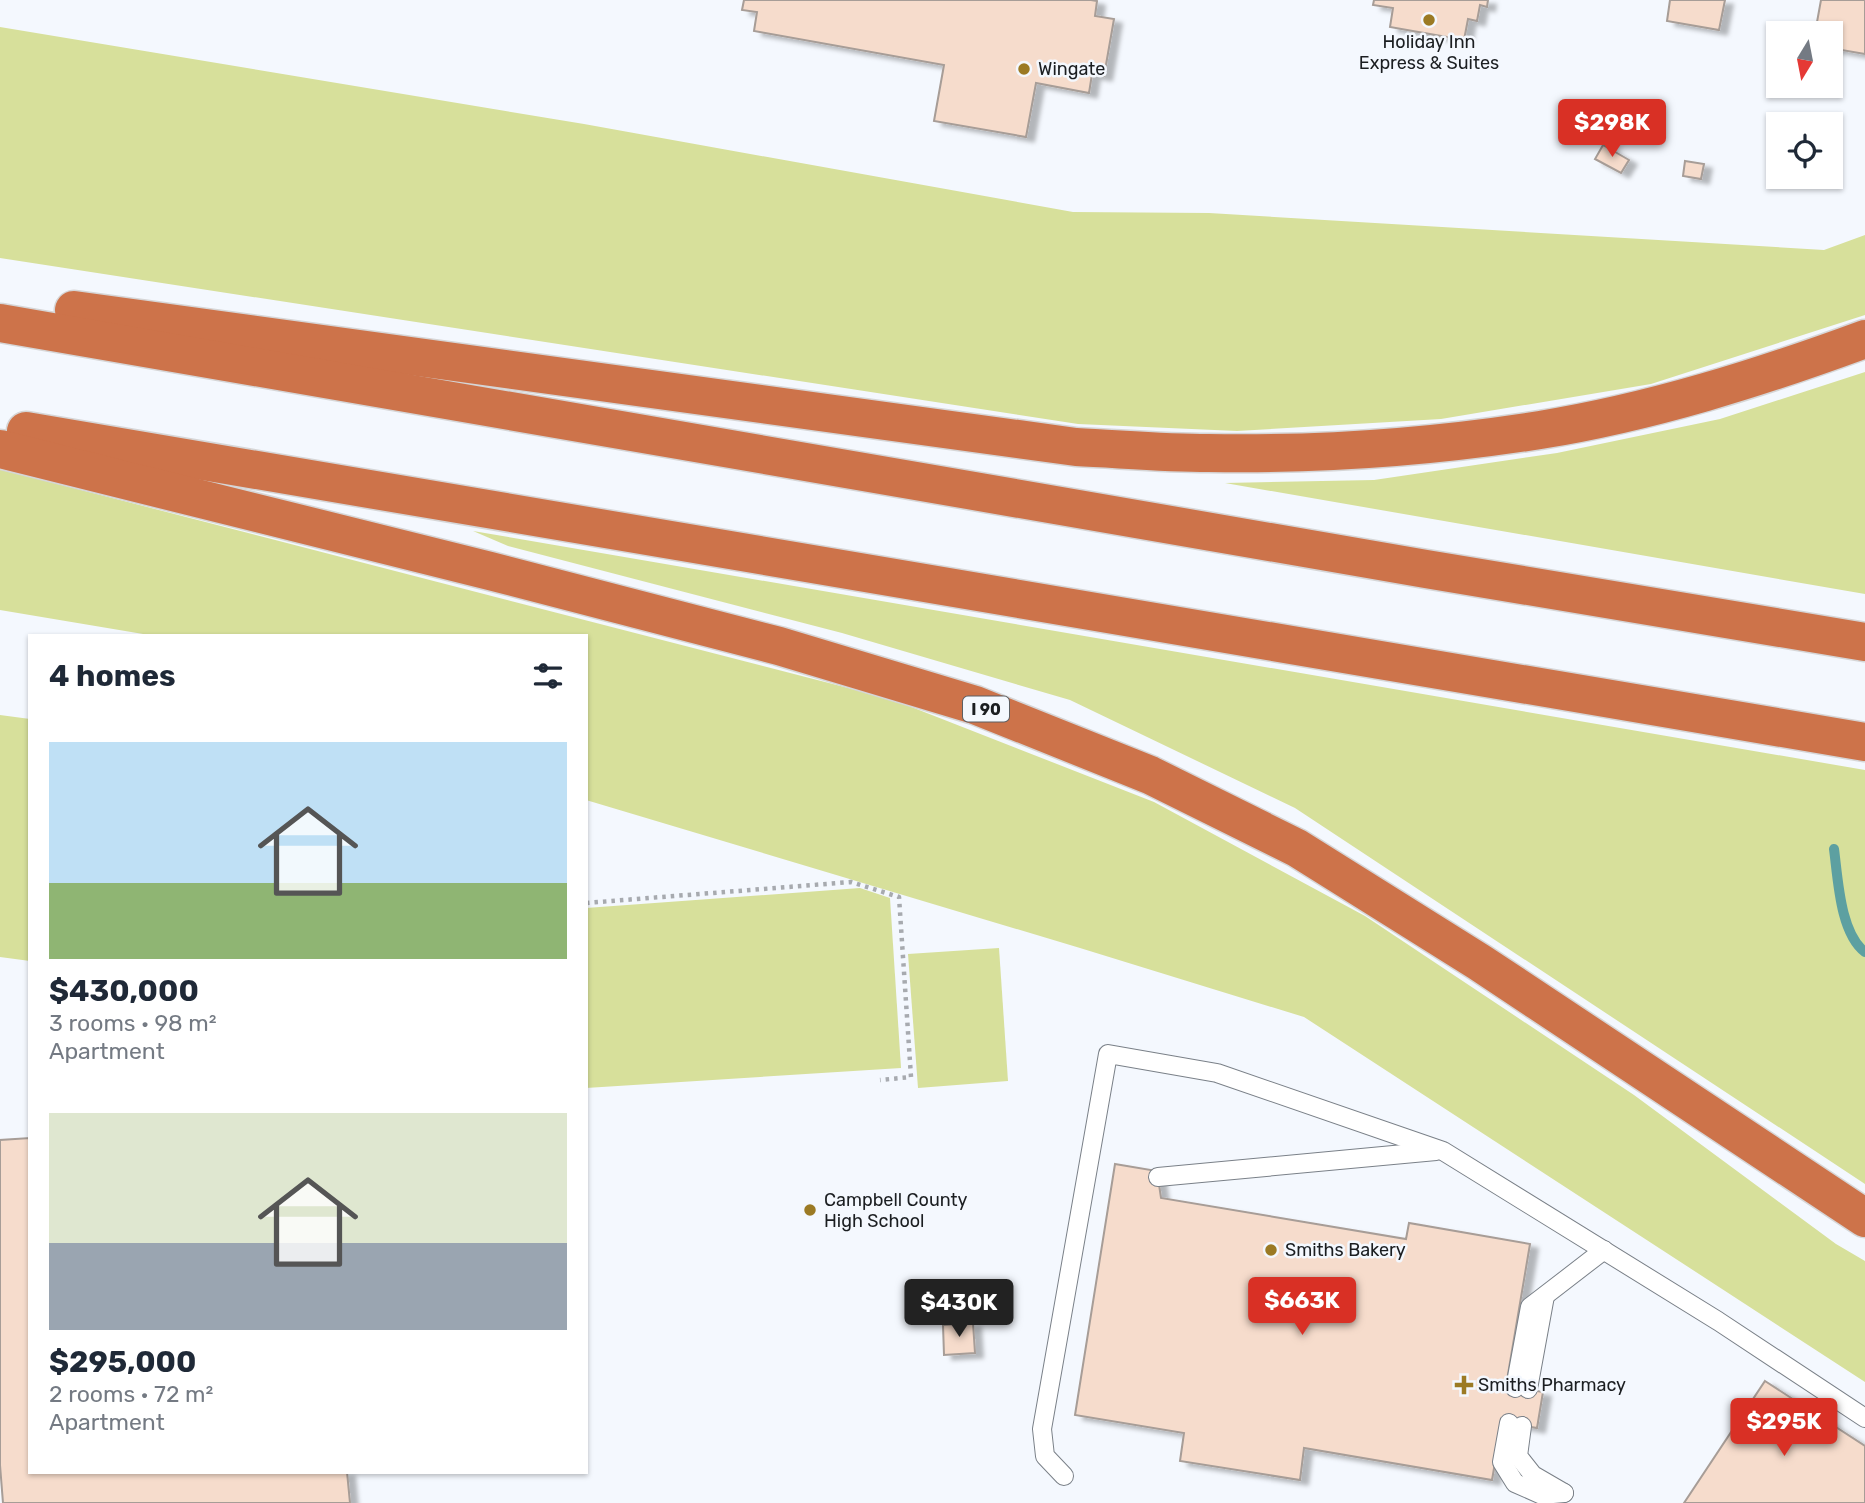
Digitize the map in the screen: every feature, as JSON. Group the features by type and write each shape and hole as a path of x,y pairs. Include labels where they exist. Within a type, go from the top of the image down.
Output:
{"highway":[{"path":"0,300 1076,447 1208,453 1382,448 1540,430 1656,406 1769,374 1865,339"},
{"path":"0,323 1412,567 1865,642"},
{"path":"0,426 1865,741"},
{"name":"I 90","path":"0,449 779,646 975,705 1150,775 1297,848 1479,962 1865,1218"}],"lane":[{"path":"1064,1476 1045,1456 1042,1429 1108,1054 1217,1073 1443,1151 1718,1321 1865,1418"},
{"path":"1158,1177 1443,1151"},
{"path":"1522,1388 1530,1307 1604,1250"},
{"path":"1516,1425 1518,1456 1533,1475 1564,1493"}],"path":[{"path":"588,902 851,883 899,897 911,1077 880,1080"}],"green space":[{"path":"0,27 584,124 1073,212 1209,213 1824,250 1865,235 1865,315 1651,384 1441,419 1237,431 1078,424 0,258"},
{"path":"1865,372 1865,594 1225,483 1374,480 1557,453 1720,419"},
{"path":"0,469 891,699 1154,802 1365,916 1634,1095 1836,1244 1865,1261 1865,1382 1304,1017 588,801 588,634 143,634 0,610"},
{"path":"473,531 1865,770 1865,1184 1295,808 1070,700 842,633 508,546"},
{"path":"0,715 28,719 28,961 0,957"},
{"path":"860,888 890,898 901,1068 588,1088 588,908"},
{"path":"999,948 1008,1081 918,1088 908,954"}],"building":[{"name":"Wingate","path":"744,0 1091,0 1097,1 1095,16 1114,19 1104,76 1092,74 1089,93 1036,83 1026,137 934,121 944,65 754,31 757,12 742,10"},
{"name":"Holiday Inn Express & Suites","path":"1374,0 1488,0 1487,7 1480,5 1477,21 1468,19 1464,40 1390,27 1393,8 1373,5"},
{"path":"1670,0 1725,0 1719,30 1667,21"},
{"path":"1821,0 1865,0 1865,54 1843,50 1843,21 1817,21"},
{"path":"1603,145 1629,160 1621,173 1595,159"},
{"path":"1685,161 1704,164 1701,179 1683,176"},
{"path":"28,1138 28,1474 347,1474 350,1503 3,1503 0,1465 0,1140"},
{"path":"1115,1164 1157,1171 1161,1198 1406,1239 1409,1223 1530,1244 1506,1386 1543,1392 1537,1428 1502,1422 1492,1480 1304,1448 1300,1480 1180,1461 1184,1433 1075,1415"},
{"path":"973,1323 975,1353 944,1355 943,1325"},
{"path":"1765,1381 1865,1446 1865,1503 1684,1503"}],"waterway":[{"path":"1834,849 1845,919 1850,932 1865,952"}],"place":[{"name":"Holiday Inn Express & Suites","path":"1429,20"},
{"name":"Wingate","path":"1024,69"},
{"name":"Campbell County High School","path":"810,1210"},
{"name":"Smiths Bakery","path":"1271,1250"},
{"name":"Smiths Pharmacy","path":"1464,1385"}]}
